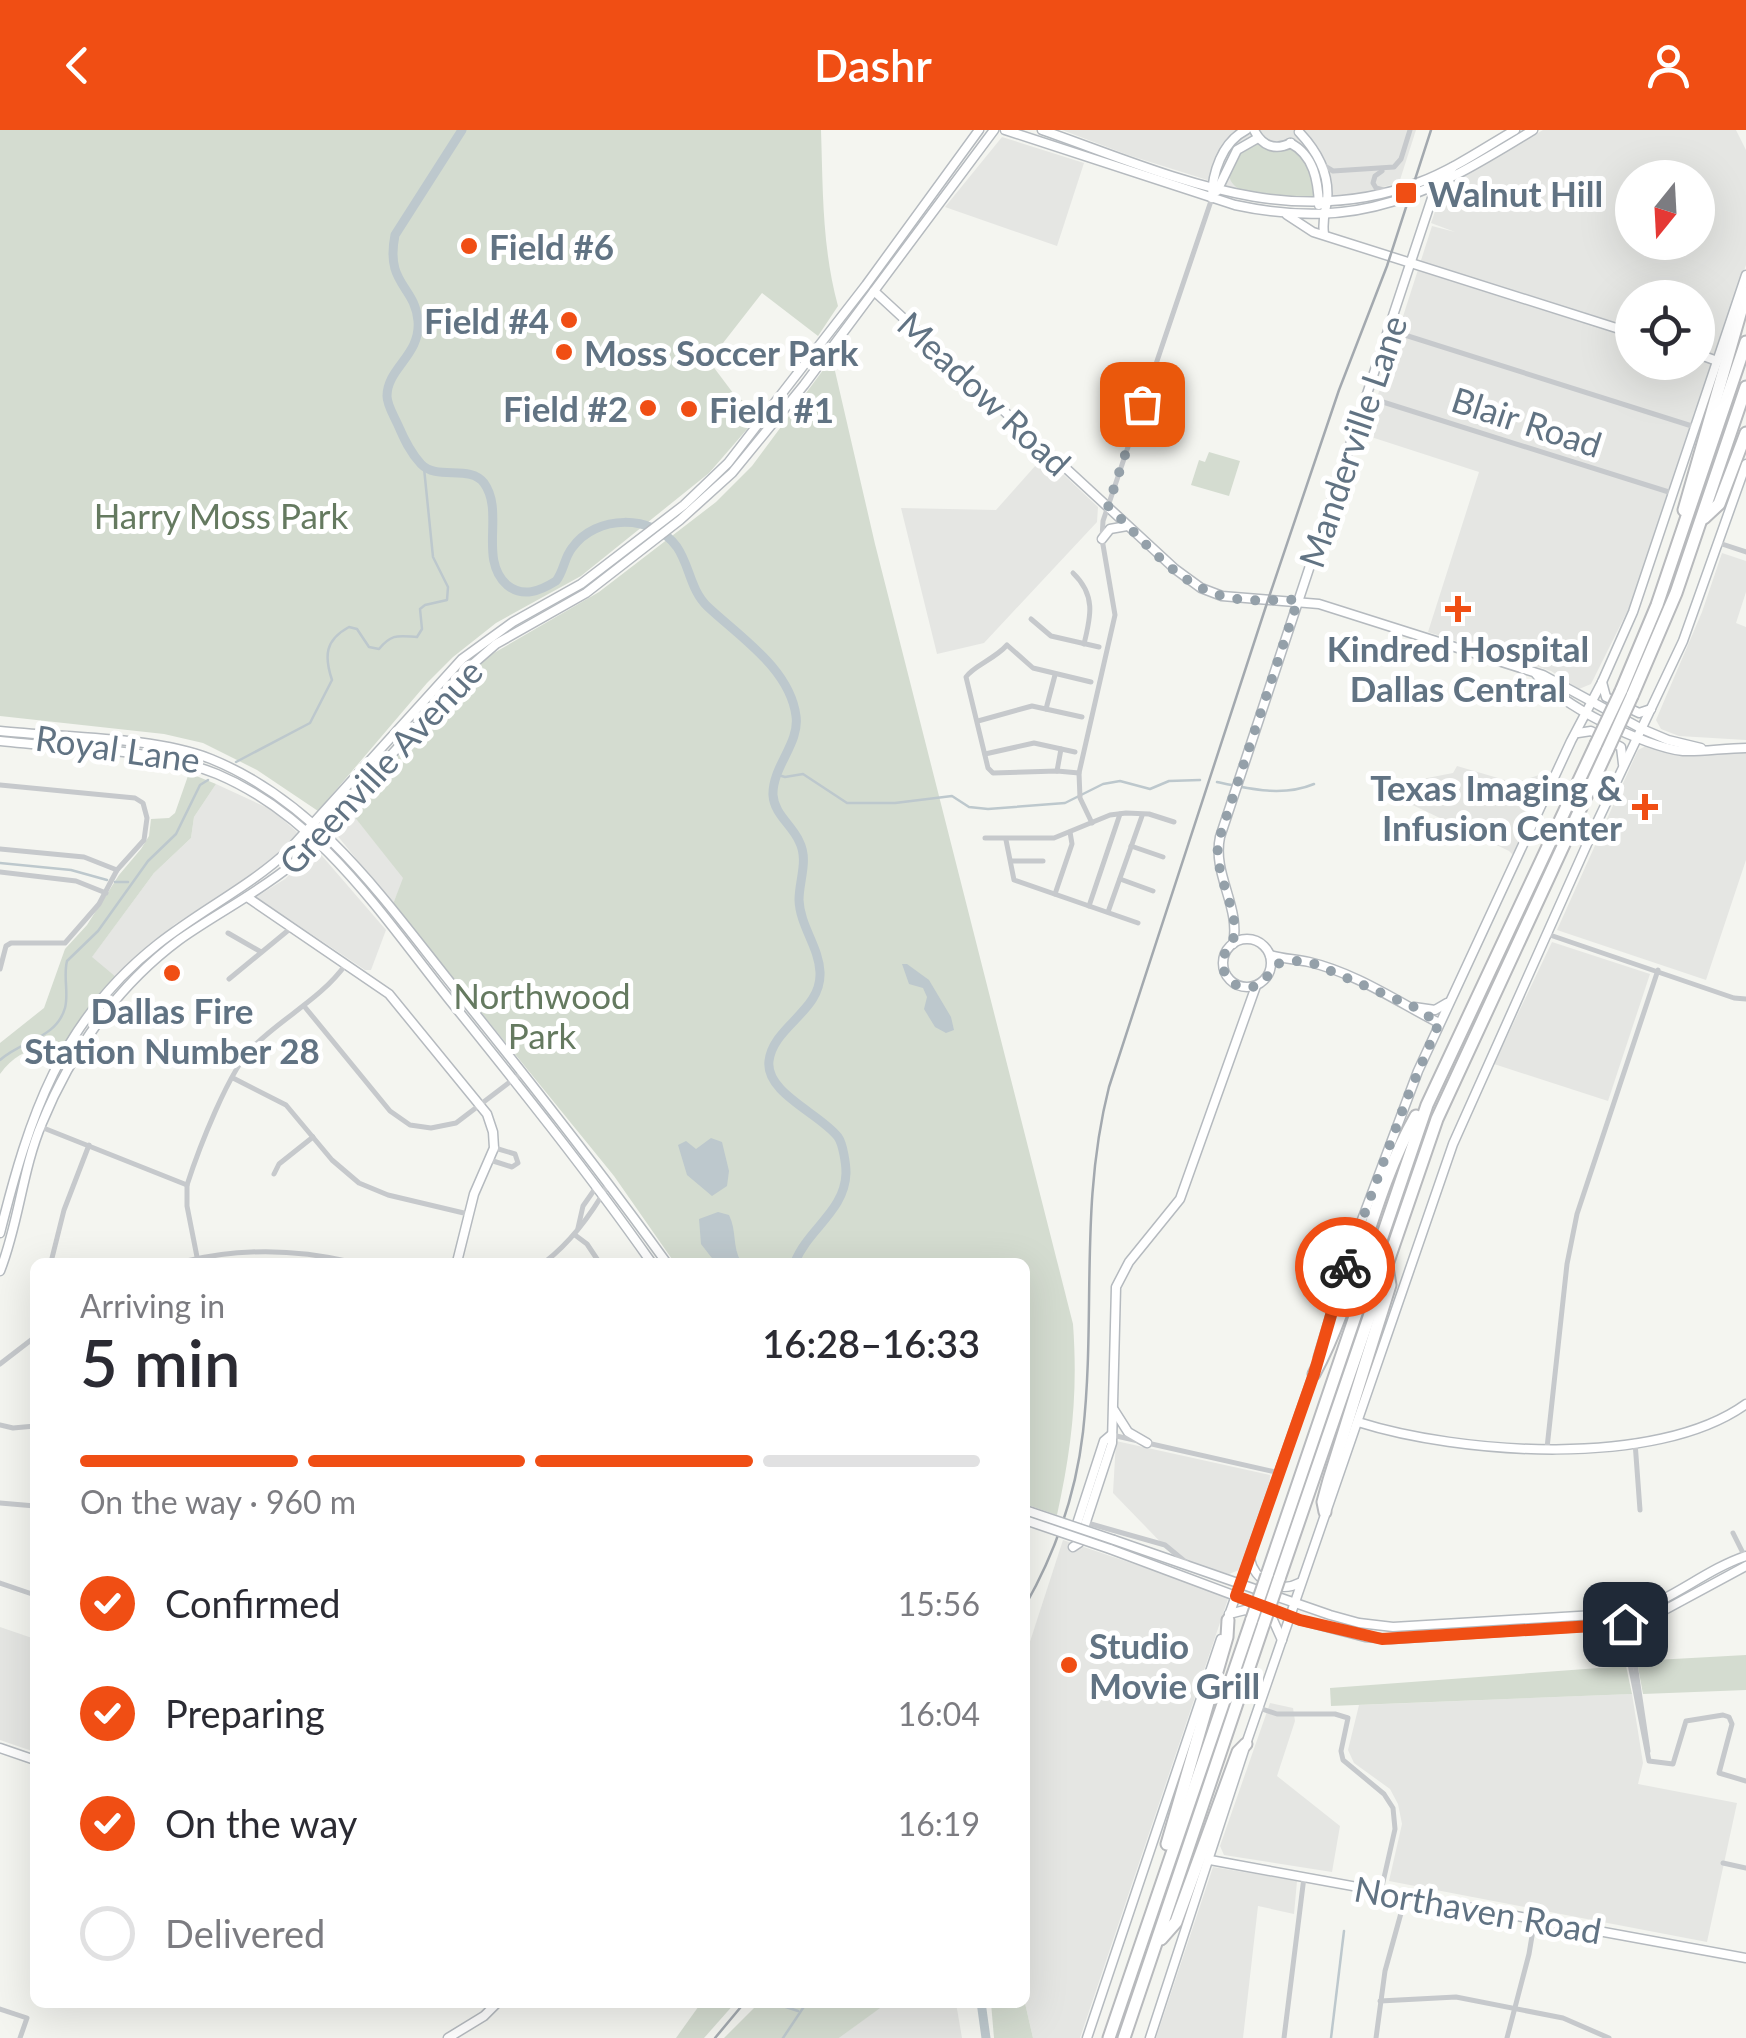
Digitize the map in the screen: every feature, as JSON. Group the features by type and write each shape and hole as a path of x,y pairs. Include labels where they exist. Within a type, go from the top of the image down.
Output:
{"highway":[{"path":"1682,534 1685,497 1746,293"},
{"path":"1626,694 1746,342"},
{"path":"1124,2038 1273,1577 1452,1084 1602,746 1669,610 1746,387"},
{"path":"1701,520 1719,504 1746,434"},
{"path":"1314,1374 1328,1348 1409,1129 1602,746"},
{"path":"1273,1577 1368,1273 1438,1078"},
{"path":"1325,1512 1323,1502 1329,1480 1390,1284 1386,1263"},
{"path":"1164,1873 1164,1852 1227,1637 1229,1617"},
{"path":"1108,2038 1164,1873 1258,1621"},
{"path":"1155,1946 1176,1922 1238,1752 1246,1744"}],"main road":[{"name":"Greenville Avenue","path":"244,894 314,823 442,678 581,584 732,465 979,130"},
{"name":"Greenville Avenue","path":"0,1233 30,1123 51,1074 98,1006 135,964 294,863 494,640 572,602 680,520 771,428 994,130"},
{"path":"1005,130 1233,194 1278,202 1323,203 1390,192 1453,167 1515,133 1533,130"},
{"path":"1042,130 1212,198 1284,213 1322,214 1362,210 1410,198 1436,186 1515,133"},
{"path":"1212,198 1226,148 1246,130"},
{"path":"1215,188 1237,150 1256,134 1273,147 1290,143 1300,131 1321,163 1327,184 1343,201"},
{"path":"1290,143 1302,150 1312,167 1323,203"},
{"path":"1436,186 1453,167"},
{"path":"1225,172 1233,194"},
{"path":"1322,233 1327,184"},
{"name":"Manderville Lane","path":"1233,944 1235,924 1217,855 1233,794 1436,186"},
{"path":"1410,198 1422,202 1427,215"},
{"path":"1284,213 1322,233 1615,327"},
{"path":"910,221 920,229"},
{"path":"1087,2038 1314,1374 1320,1344 1362,1219 1412,1084 1571,741 1592,704 1639,595 1746,275"},
{"name":"Meadow Road","path":"866,285 1180,574 1212,593 1241,600 1298,600 1343,611 1536,674 1640,734"},
{"path":"795,378 804,386"},
{"path":"762,420 771,428"},
{"path":"1150,2038 1246,1744 1458,1132 1683,640 1746,464"},
{"path":"1102,540 1114,528 1128,526"},
{"name":"Meadow Road","path":"1536,674 1586,713 1680,750 1746,748"},
{"path":"1602,682 1606,696 1634,711 1643,713 1651,709"},
{"path":"1571,741 1578,732 1586,730 1621,747 1623,768"},
{"name":"Royal Lane","path":"0,731 165,747 194,754 271,790 314,823 319,835 514,1079 649,1258"},
{"path":"386,741 394,749"},
{"name":"Royal Lane","path":"0,742 169,760 225,778 271,802 319,835 374,888 609,1183 663,1258"},
{"path":"225,778 230,768"},
{"path":"244,894 389,994 491,1123 494,1148 468,1214 458,1258"},
{"name":"Manderville Lane","path":"1235,924 1247,939"},
{"name":"Greenville Avenue","path":"0,1271 40,1127 71,1062 106,1012 180,934"},
{"path":"1247,939 1260,943 1270,956 1271,968 1266,980 1242,987 1228,978 1223,964 1227,950 1247,939"},
{"path":"1270,956 1340,972 1439,1023"},
{"path":"1271,968 1296,960"},
{"path":"135,964 142,972"},
{"path":"1081,1522 1112,1443 1116,1286 1129,1262 1180,1199 1256,986"},
{"path":"1242,987 1248,1008"},
{"path":"1414,1007 1435,1010 1449,1002"},
{"path":"98,1006 106,1012"},
{"path":"1112,1406 1128,1432 1147,1443"},
{"path":"1358,1422 1426,1439 1547,1448 1675,1438 1745,1408"},
{"path":"1030,1512 1290,1617 1372,1638 1625,1624 1659,1614 1746,1566"},
{"path":"1030,1521 1190,1566 1371,1626 1623,1614 1646,1608 1745,1556"},
{"path":"1250,1554 1252,1571 1260,1579 1290,1588 1302,1580"},
{"path":"1229,1617 1245,1610 1272,1620 1282,1640"},
{"path":"1525,1620 1526,1632"},
{"path":"1432,1626 1432,1637"},
{"path":"0,1748 30,1758"},
{"name":"Northaven Road","path":"1210,1860 1746,1958"},
{"path":"448,2038 492,2008"}],"street":[{"path":"1390,192 1376,188 1374,176 1398,164 1410,130"},
{"path":"1321,163 1328,170 1386,169"},
{"path":"1327,184 1343,171"},
{"path":"1092,823 1082,803 1079,773 1115,615 1101,529 1212,198"},
{"path":"1389,330 1695,427"},
{"name":"Blair Road","path":"1367,396 1672,494"},
{"path":"1719,543 1746,552"},
{"path":"1073,573 1090,598 1084,644"},
{"path":"1030,619 1051,636 1099,648"},
{"path":"1079,773 993,773 988,768 967,683 969,672 994,659 1007,645 1033,668 1091,682"},
{"path":"1046,710 1055,674"},
{"path":"977,721 1032,706 1082,717"},
{"path":"985,754 1034,743 1075,752"},
{"path":"1057,770 1061,749"},
{"path":"0,784 136,798 143,803 147,818 144,840 117,870 106,893 65,943 11,943 6,946 0,969"},
{"path":"1089,906 1120,814"},
{"path":"985,838 1054,838 1120,814 1148,814 1174,822"},
{"path":"1108,912 1142,816"},
{"path":"1055,894 1072,844 1070,832"},
{"path":"1006,840 1014,880 1138,923"},
{"path":"1131,846 1164,857"},
{"path":"0,849 84,857 117,870"},
{"path":"1010,861 1043,861"},
{"path":"0,872 76,880 106,893"},
{"path":"1120,879 1153,890"},
{"path":"229,978 291,928"},
{"path":"228,933 260,952"},
{"path":"1547,934 1734,998 1746,998"},
{"path":"198,1258 187,1185 232,1078 256,1043 331,983 346,964"},
{"path":"1547,1448 1568,1260 1578,1214 1658,970"},
{"path":"304,1006 390,1112 421,1128 444,1127 467,1117 522,1072"},
{"path":"232,1078 286,1105 341,1169 359,1184 468,1214"},
{"path":"30,1123 187,1185"},
{"path":"274,1174 279,1164 313,1137"},
{"path":"52,1258 64,1210 89,1146"},
{"path":"490,1160 512,1167 518,1164 515,1154 494,1148"},
{"path":"549,1258 576,1231 582,1206 609,1183"},
{"path":"576,1231 596,1258"},
{"path":"0,1233 11,1236"},
{"path":"218,1258 279,1252 323,1258"},
{"path":"0,1364 30,1341"},
{"path":"0,1424 30,1426"},
{"path":"1110,1435 1280,1473"},
{"path":"1635,1442 1640,1510"},
{"path":"0,1503 30,1506"},
{"path":"1081,1522 1165,1544 1190,1566"},
{"path":"1733,1533 1746,1566"},
{"path":"0,1584 30,1593"},
{"path":"1623,1614 1632,1680 1650,1760 1671,1765 1686,1721 1723,1715 1732,1724 1718,1772 1744,1780"},
{"path":"1259,1708 1277,1714 1341,1714 1348,1718 1341,1751 1343,1760 1384,1794 1395,1816 1381,1891"},
{"path":"1722,1863 1746,1868"},
{"path":"1284,2038 1304,1878"},
{"path":"1376,2038 1389,1954 1406,1895"},
{"path":"1507,2038 1534,1918"},
{"path":"1380,2001 1445,1996 1572,2020 1609,2038"},
{"path":"0,2009 27,2018 20,2038"}],"shaded area":[{"path":"1062,130 1416,130 1399,183 1312,200 1239,190"},
{"path":"1543,130 1736,130 1746,150 1746,265 1715,356 1715,280 1615,280 1615,380 1707,380 1631,604 1591,684 1579,689 1551,671 1428,632 1479,472 1365,435 1432,226 1455,232 1431,223 1443,188"},
{"path":"1002,137 1084,163 1057,246 945,207"},
{"path":"1044,456 1098,507 1097,522 984,643 937,654 901,508 996,510"},
{"path":"1722,553 1746,561 1746,592 1736,623 1746,627 1746,740 1679,736 1661,729 1656,720 1702,612"},
{"path":"1646,746 1678,752 1746,753 1746,860 1706,980 1557,930 1638,750"},
{"path":"1457,766 1515,783 1542,774 1552,777 1513,855 1400,799 1382,795 1386,786 1453,773"},
{"path":"216,784 272,810 297,832 294,840 245,880 175,924 116,977 91,958 154,873 191,838 194,817"},
{"path":"349,810 404,878 393,904 332,829"},
{"path":"316,849 386,930 371,970 365,970 256,897 285,879"},
{"path":"1552,942 1650,974 1608,1101 1494,1064"},
{"path":"902,964 929,980 951,1017 954,1030 946,1033 935,1027 924,1009 927,997 923,988 909,984"},
{"path":"711,1138 722,1142 729,1171 727,1186 712,1196 687,1175 678,1145 686,1141 696,1149"},
{"path":"718,1212 729,1215 739,1258 712,1258 701,1244 699,1219"},
{"path":"1116,1441 1270,1475 1269,1488 1239,1570 1229,1574 1176,1558 1113,1493"},
{"path":"1063,1540 1229,1596 1080,2038 1033,2038 1026,2008 1030,2008 1030,1642"},
{"path":"0,1627 30,1637 30,1750 0,1740"},
{"path":"1632,1694 1643,1763 1638,1784 1737,1803 1707,1942 1389,1881 1402,1824 1390,1789 1354,1763 1348,1750 1359,1705"},
{"path":"1270,1703 1293,1708 1295,1721 1277,1776 1340,1826 1332,1872 1224,1855 1220,1846"},
{"path":"1213,1867 1297,1881 1294,1914 1258,1906 1243,2038 1156,2038"},
{"path":"879,2008 957,2008 962,2038 839,2038"}],"green space":[{"name":"Harry Moss Park","path":"0,130 821,130 826,240 838,306 818,336 762,293 709,361 733,393 760,415 709,473 581,576 496,623 453,657 318,811 257,770 203,743 164,734 0,716"},
{"path":"1256,143 1276,151 1298,150 1313,177 1317,201 1266,198 1242,191 1234,184 1229,176 1240,153"},
{"name":"Northwood Park","path":"832,358 875,544 1073,1324 1072,1420 1057,1515 1030,1506 1030,1258 671,1258 614,1176 393,904 403,878 349,810 487,657 599,592 716,502 752,466"},
{"path":"1209,452 1240,461 1229,496 1191,485 1199,460 1205,462"},
{"path":"189,773 216,784 194,817 191,838 154,873 92,957 116,977 59,1051 26,1052 0,1074 0,1043 44,1008 65,949 141,849 149,836 151,819 169,818 175,813"},
{"path":"1746,1655 1746,1690 1643,1694 1637,1661"},
{"path":"1626,1666 1632,1694 1331,1706 1330,1688"},
{"path":"697,2008 731,2008 704,2038 676,2038"},
{"path":"754,2008 880,2008 839,2038 724,2038"},
{"path":"991,2008 1026,2008 1033,2038 994,2038"}],"waterway":[{"path":"462,130 395,235 394,264 416,309 418,333 392,377 387,396 408,445 428,469 470,474 484,483 492,508 494,562 513,589 538,590 556,581 567,556 582,537 609,524 640,524 667,536 681,554 702,600 762,655 792,699 796,726 773,795 776,808 802,848 800,910 820,972 813,997 772,1049 770,1073 785,1093 838,1137 846,1173 833,1209 797,1258"},
{"path":"236,762 310,723 332,680 328,649 341,632 349,627 357,629 369,647 379,649 392,638 417,637 422,629 420,609 447,600 448,587 433,557 424,468"},
{"path":"775,774 803,774 847,803 895,803 952,796 969,807 988,809 1065,803 1103,784 1120,781 1150,789 1169,781 1200,780"},
{"path":"0,1060 46,1033 61,1018 66,1002 67,961 98,931 148,861 176,834 200,785 208,780"},
{"path":"1217,782 1278,791 1314,784"},
{"path":"0,863 71,870 107,880"},
{"path":"115,882 128,882"},
{"path":"1331,2038 1344,1931"},
{"path":"789,2008 798,2011"},
{"path":"783,2038 803,2008"},
{"path":"982,2008 986,2038"}],"tram line":[{"path":"1030,1596 1063,1522 1080,1455 1087,1388 1094,1174 1109,1087 1268,600 1431,130"},
{"path":"715,2038 740,2008"}],"way so far":[{"path":"1142,404 1108,506 1201,588 1241,600 1298,600 1218,842 1218,861 1235,924 1233,944 1224,957 1224,972 1233,984 1248,988 1266,980 1271,968 1296,960 1310,962 1340,972 1439,1023 1345,1267"}],"place":[{"name":"Walnut Hill","path":"1406,193"},
{"name":"Field #6","path":"469,246"},
{"name":"Field #4","path":"569,320"},
{"name":"Moss Soccer Park","path":"564,352"},
{"name":"Field #2","path":"648,408"},
{"name":"Field #1","path":"689,409"},
{"name":"Kindred Hospital Dallas Central","path":"1458,609"},
{"name":"Texas Imaging & Infusion Center","path":"1645,807"},
{"name":"Dallas Fire Station Number 28","path":"172,973"},
{"name":"Studio Movie Grill","path":"1069,1665"}],"route":[{"path":"1345,1267 1314,1374 1236,1596 1300,1620 1391,1640 1625,1624"}]}
